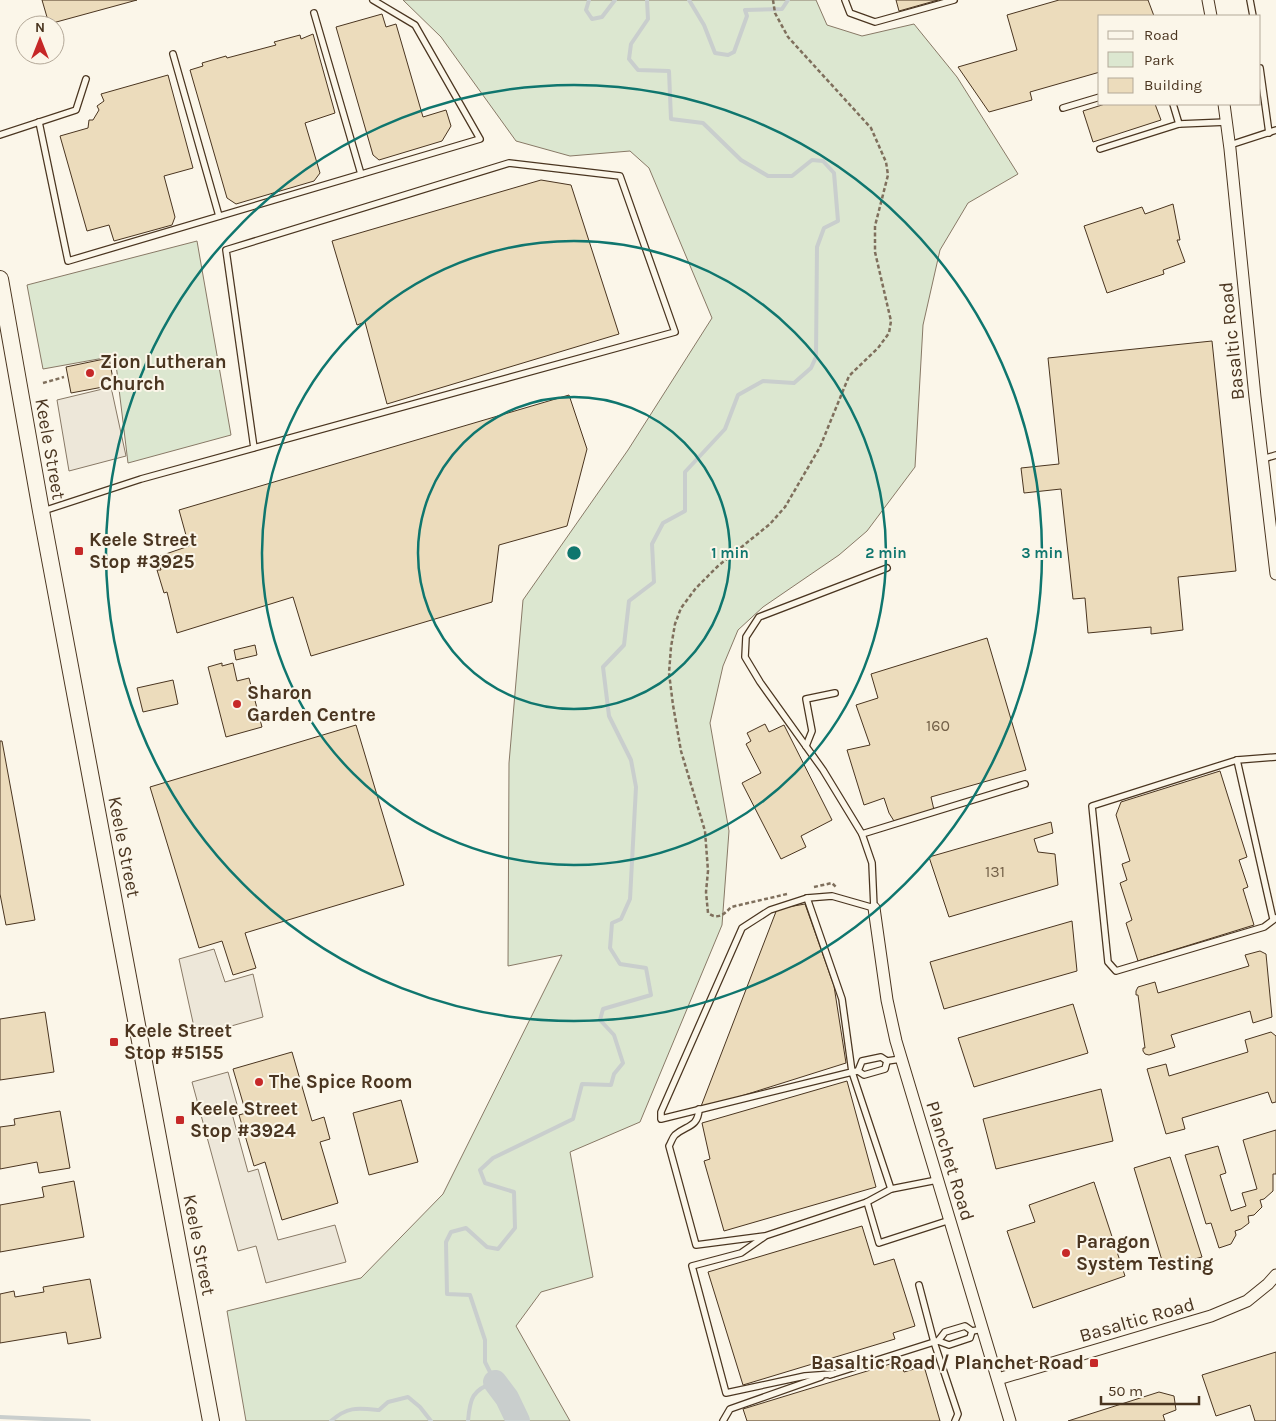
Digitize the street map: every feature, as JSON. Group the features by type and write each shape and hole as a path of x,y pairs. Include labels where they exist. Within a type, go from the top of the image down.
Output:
{"main road":[{"name":"Keele Street","path":"0,280 41,511 211,1421"}],"street":[{"path":"1208,0 1211,15"},
{"name":"Basaltic Road","path":"1224,105 1263,459 1274,536 1276,574"},
{"name":"Planchet Road","path":"874,908 890,1017 901,1059 950,1220 978,1330 998,1379 1010,1421"},
{"name":"Basaltic Road","path":"998,1379 1211,1316 1247,1301 1276,1275"}],"lane":[{"path":"39,122 68,261 480,139 415,25 373,0"},
{"path":"845,0 850,13 875,22 954,0"},
{"path":"1250,0 1253,15"},
{"path":"314,12 361,174"},
{"path":"173,54 218,216"},
{"path":"1261,75 1269,133"},
{"path":"0,135 76,110 86,79"},
{"path":"1063,108 1098,98"},
{"path":"1173,105 1179,124"},
{"path":"1100,149 1179,124 1227,122"},
{"path":"1230,145 1276,130"},
{"path":"41,511 141,479 254,448 675,332 620,176 509,163 226,250 254,448"},
{"path":"1263,459 1276,455"},
{"path":"887,568 759,617 746,637 745,657 760,682 823,770 862,834 872,863 874,908 832,896 807,898 770,910 742,928 661,1112 661,1120 855,1071 864,1075 885,1069 887,1061"},
{"path":"806,746 812,731 806,699 835,693"},
{"path":"1237,760 1275,918 1264,926 1116,971 1108,962 1092,806 1237,760 1276,757"},
{"path":"862,834 1025,784"},
{"path":"807,898 842,1000 855,1071 891,1189"},
{"path":"855,1071 862,1061 881,1057 887,1061 901,1059"},
{"path":"699,1110 699,1118 675,1136 669,1146 696,1245 765,1236 867,1202 891,1189 937,1180"},
{"path":"867,1202 879,1243 950,1220"},
{"path":"765,1236 741,1253 692,1266 726,1393 806,1376 832,1374"},
{"path":"919,1285 958,1414 954,1421"},
{"path":"723,1421 730,1409 832,1374 936,1342 949,1345 970,1338 978,1330 965,1326 944,1332 936,1342"}],"path":[{"path":"719,917 713,917 706,908 708,871 704,832 682,751 673,705 669,673 675,624 681,608 696,588 725,559 770,524 785,507 820,447 849,376 878,348 889,334 891,321 875,252 875,226 888,175 886,162 870,128 788,37 775,13 773,0"},
{"path":"43,383 64,377"}],"green space":[{"path":"403,0 816,0 827,25 862,36 914,24 957,77 1018,174 968,203 940,250 923,325 915,467 867,531 839,555 763,607 738,630 723,666 710,723 729,831 722,925 640,1122 570,1152 593,1277 541,1292 516,1326 570,1421 246,1421 227,1311 361,1278 443,1194 562,955 508,966 509,763 523,600 628,450 712,318 649,168 630,151 570,156 516,141 441,37"},
{"path":"197,241 231,435 128,463 115,356 43,369 27,285"}],"shaded area":[{"path":"111,387 126,456 69,471 57,400"},
{"path":"214,949 225,982 253,974 263,1017 196,1036 179,959"},
{"path":"228,1072 238,1108 231,1110 248,1172 258,1169 278,1240 335,1225 346,1262 266,1283 256,1246 238,1251 192,1082"}],"building":[{"path":"42,0 137,0 65,20 65,15 46,15"},
{"path":"896,0 938,0 899,11"},
{"path":"1059,0 1148,0 1154,15 1098,15 1098,73 1030,92 1032,100 989,112 958,67 1017,50 1007,15"},
{"path":"382,14 386,27 396,24 423,117 446,110 451,126 442,141 379,160 373,155 336,27"},
{"path":"313,34 335,113 305,123 320,173 314,181 236,204 227,198 190,70 203,66 202,63 276,45 274,42 300,35 301,39"},
{"path":"168,75 193,168 164,176 175,217 172,225 114,241 109,225 87,231 60,136 88,128 89,120 93,120 99,110 97,106 104,101 101,94"},
{"path":"1102,105 1155,105 1161,120 1093,142 1083,111"},
{"path":"541,180 571,185 619,334 387,404 365,322 357,325 332,241"},
{"path":"1173,204 1180,240 1177,240 1185,262 1163,270 1164,274 1107,293 1084,226 1142,207 1145,214"},
{"path":"1212,341 1236,571 1178,577 1183,630 1151,634 1151,627 1088,633 1085,598 1073,599 1061,489 1024,493 1021,468 1059,464 1048,358"},
{"name":"Zion Lutheran Church","path":"109,358 113,379 102,382 103,387 71,393 66,367"},
{"path":"569,395 587,449 567,526 499,545 492,602 311,656 293,597 177,633 167,592 164,593 157,570 161,570 157,557 189,546 179,510"},
{"path":"987,638 1026,770 931,797 934,810 894,821 884,798 864,805 847,750 870,745 856,705 878,698 871,674"},
{"path":"255,645 257,655 236,660 234,650"},
{"name":"Sharon Garden Centre","path":"222,663 222,666 233,663 237,681 249,678 262,727 226,737 208,667"},
{"path":"173,680 178,704 143,712 137,688"},
{"path":"765,724 769,732 784,725 832,820 801,836 806,847 781,859 742,783 761,773 746,744 751,741 747,733"},
{"path":"356,725 404,885 245,933 256,968 233,975 222,941 199,948 150,787"},
{"path":"0,741 2,741 35,920 6,925 0,894"},
{"path":"1220,771 1247,857 1239,860 1248,887 1243,889 1254,925 1138,961 1126,923 1132,920 1120,883 1127,880 1122,864 1130,861 1116,815 1121,802"},
{"path":"1051,822 1053,833 1034,839 1038,852 1055,854 1058,885 949,917 929,857"},
{"path":"805,904 834,986 846,1063 700,1109 777,909"},
{"path":"1072,921 1077,971 944,1009 930,962"},
{"path":"1260,951 1266,954 1272,1017 1253,1023 1250,1011 1171,1035 1175,1047 1149,1055 1145,1054 1143,1051 1143,1048 1145,1048 1138,995 1136,995 1138,987 1155,982 1158,993 1249,966 1245,955"},
{"path":"1073,1004 1088,1053 974,1087 958,1038"},
{"path":"45,1012 54,1072 0,1080 0,1019"},
{"path":"1271,1032 1276,1036 1276,1102 1272,1103 1268,1092 1182,1118 1185,1129 1166,1134 1147,1069 1166,1064 1169,1076 1248,1052 1245,1040"},
{"path":"292,1052 312,1121 324,1117 330,1139 320,1142 338,1203 282,1220 265,1162 254,1166 239,1115 246,1113 233,1069"},
{"path":"847,1081 876,1187 724,1231 704,1161 710,1159 702,1123"},
{"path":"1101,1089 1113,1141 996,1169 983,1119"},
{"path":"401,1100 418,1162 369,1175 353,1113"},
{"path":"60,1111 70,1168 39,1173 37,1162 0,1169 0,1127 15,1125 14,1119"},
{"path":"1276,1130 1276,1174 1273,1174 1273,1191 1260,1200 1262,1207 1254,1215 1248,1216 1249,1223 1235,1231 1236,1235 1231,1244 1219,1248 1211,1223 1206,1224 1185,1155 1218,1146 1226,1173 1220,1175 1231,1211 1246,1206 1242,1193 1257,1189 1243,1140"},
{"path":"1170,1157 1202,1257 1164,1267 1134,1168"},
{"path":"74,1181 84,1237 0,1252 0,1205 44,1197 42,1187"},
{"name":"Paragon System Testing","path":"1094,1182 1125,1276 1033,1308 1007,1231 1035,1222 1029,1205"},
{"path":"862,1226 874,1265 894,1259 915,1326 893,1333 895,1339 743,1385 708,1272"},
{"path":"90,1279 101,1338 68,1344 66,1332 0,1343 0,1294 14,1291 15,1297 44,1292 43,1287"},
{"path":"1276,1352 1276,1421 1255,1421 1250,1405 1216,1416 1202,1375"},
{"path":"900,1361 904,1372 924,1366 940,1421 747,1421 743,1409"},
{"path":"1159,1392 1174,1396 1176,1410 1163,1415 1165,1421 1068,1421"}],"waterway":[{"path":"589,0 586,10 592,19 602,17 615,0"},
{"path":"468,1421 471,1401 474,1396 481,1388 495,1382 485,1362 485,1340 470,1295 447,1294 446,1242 451,1232 466,1228 487,1247 498,1249 515,1228 514,1192 485,1183 480,1170 493,1158 573,1119 582,1084 611,1085 614,1074 623,1063 614,1035 600,1020 603,1009 651,995 646,968 620,964 610,948 612,923 621,919 630,899 636,787 631,760 609,716 603,667 624,645 629,601 654,582 652,544 663,523 685,511 685,472 725,429 738,395 763,381 794,383 811,368 816,357 817,247 824,228 838,221 834,173 823,161 812,160 792,176 768,176 741,160 703,123 671,119 669,71 638,70 629,59 631,44 648,19 647,0"},
{"path":"689,0 704,25 715,53 728,55 734,52 747,16 745,10 782,9 788,0"},
{"path":"495,1382 507,1398 518,1421"},
{"path":"331,1421 348,1410 379,1410 388,1402 408,1397 420,1407 431,1421"},
{"path":"0,1417 89,1421"}],"place":[{"name":"Zion Lutheran Church","path":"90,373"},
{"name":"Keele Street Stop #3925","path":"79,551"},
{"name":"Sharon Garden Centre","path":"237,704"},
{"name":"Keele Street Stop #5155","path":"114,1042"},
{"name":"The Spice Room","path":"259,1082"},
{"name":"Keele Street Stop #3924","path":"180,1120"},
{"name":"Paragon System Testing","path":"1066,1253"},
{"name":"Basaltic Road / Planchet Road","path":"1094,1363"}]}
